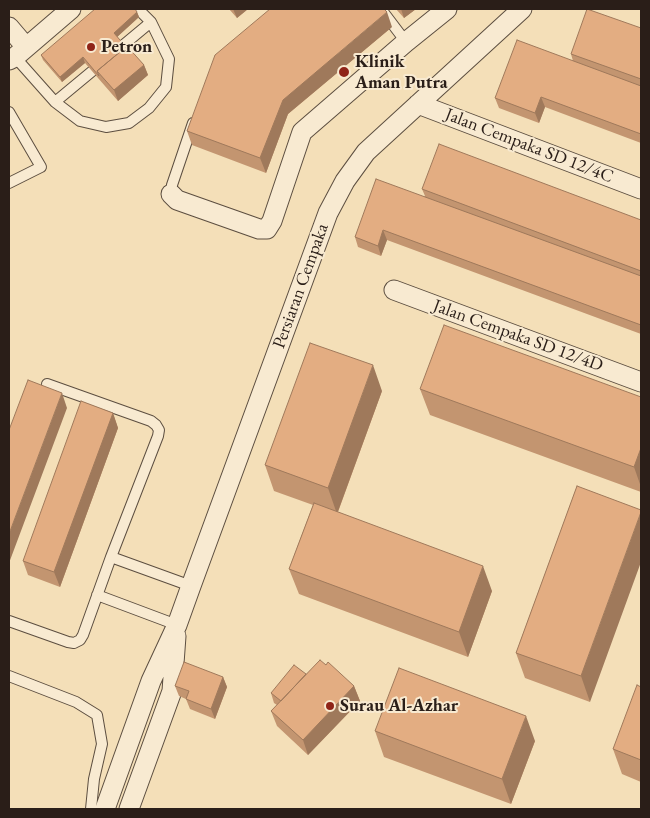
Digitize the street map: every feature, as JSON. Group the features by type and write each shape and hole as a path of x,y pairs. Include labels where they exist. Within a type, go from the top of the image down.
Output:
{"street":[{"path":"9,27 16,55 71,9"},
{"path":"171,194 178,200 259,229 267,229 272,221 302,132 447,9"},
{"name":"Persiaran Cempaka","path":"177,624 328,213 345,181 366,152 522,9"},
{"name":"Jalan Cempaka SD 12/4C","path":"418,104 641,188"},
{"name":"Jalan Cempaka SD 12/4D","path":"394,290 641,382"},
{"path":"106,809 151,682 177,624"},
{"path":"129,809 172,691 177,624"}],"lane":[{"path":"16,55 55,102 80,121 106,127 129,123 149,108 166,87 169,60 150,22 138,9"},
{"path":"381,9 406,42"},
{"path":"55,102 150,22"},
{"path":"171,194 172,185 197,111"},
{"path":"9,112 41,167 9,183"},
{"path":"9,621 68,642 74,643 80,640 158,436 156,425 151,421 47,384"},
{"path":"111,557 191,586"},
{"path":"97,596 177,624"},
{"path":"9,676 76,702 96,716 102,744 94,779 91,809"}],"building":[{"name":"Petron","path":"95,9 135,9 137,12 114,33 126,47 97,71 99,76 83,57 60,77 41,55"},
{"path":"270,9 384,9 387,12 283,100 260,158 187,131 215,55"},
{"path":"587,9 641,28 641,79 571,54"},
{"path":"517,40 641,86 641,134 541,97 535,113 495,98"},
{"path":"127,46 144,65 114,90 97,71"},
{"path":"439,144 641,220 641,271 422,189"},
{"path":"376,179 641,276 641,325 383,230 378,246 355,237"},
{"path":"444,325 641,397 641,448 634,467 420,389"},
{"path":"310,343 373,365 328,488 265,465"},
{"path":"28,380 62,393 9,534 9,430"},
{"path":"81,401 113,413 54,572 23,561"},
{"path":"577,486 641,510 581,676 516,653"},
{"path":"314,503 483,566 459,632 289,569"},
{"path":"320,660 326,665 328,662 354,686 303,740 271,711"},
{"path":"184,662 223,677 211,709 186,699 189,691 175,686"},
{"path":"294,665 306,674 281,701 271,693"},
{"path":"399,668 526,716 502,779 375,731"},
{"path":"637,685 641,687 641,760 613,749"}],"place":[{"name":"Petron","path":"91,47"},
{"name":"Klinik Aman Putra","path":"344,72"},
{"name":"Surau Al-Azhar","path":"330,706"}]}
